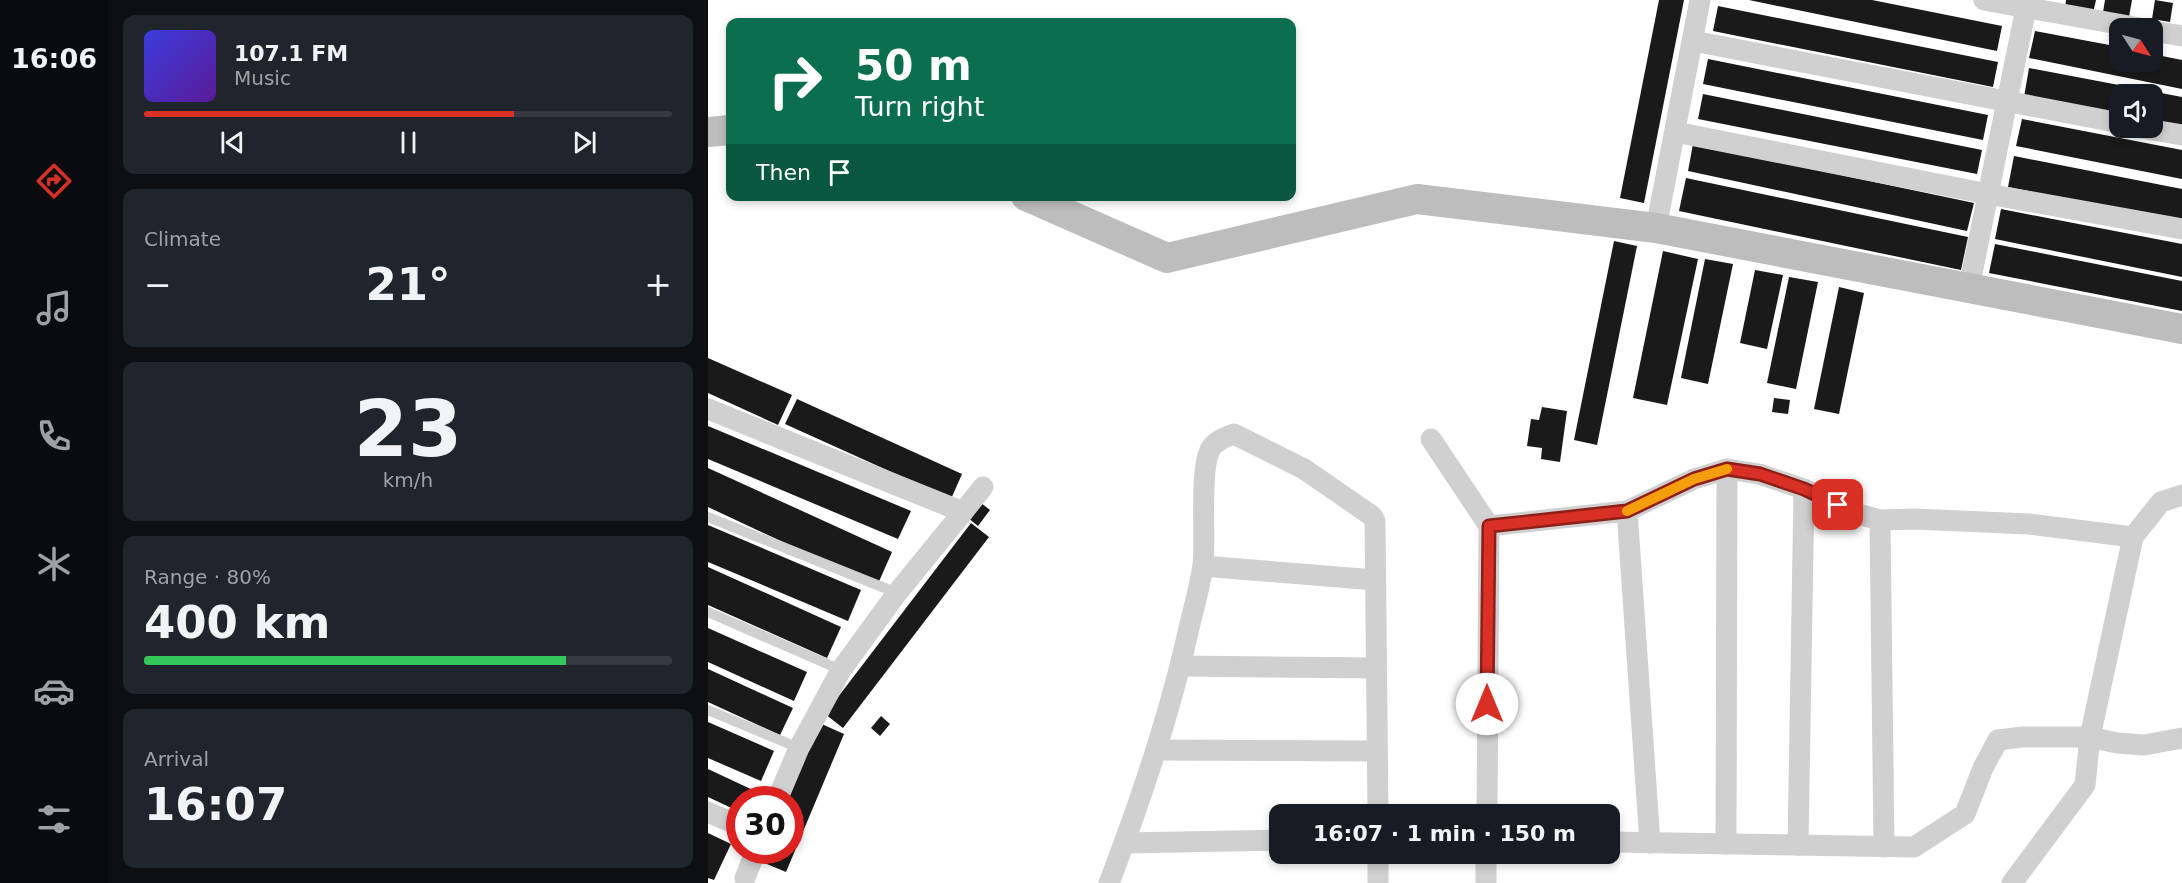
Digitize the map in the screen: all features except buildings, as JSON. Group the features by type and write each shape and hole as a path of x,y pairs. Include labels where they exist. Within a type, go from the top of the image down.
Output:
{"street":[{"path":"1656,228 1700,0"},
{"path":"1984,0 2026,8 2054,6 2109,20"},
{"path":"1969,288 2026,8"},
{"path":"2163,33 2182,36"},
{"path":"1693,41 2109,121"},
{"path":"708,132 726,130"},
{"path":"1675,132 1988,194 2182,229"},
{"path":"2163,132 2182,135"},
{"path":"1037,201 1167,258 1417,199 1656,228 2182,329"},
{"path":"708,409 963,512"},
{"path":"1109,883 1156,750 1181,666 1203,566 1205,473 1210,450 1218,441 1234,434 1304,469 1374,518 1378,804"},
{"path":"1431,439 1489,526 1487,804"},
{"path":"1489,526 1627,511 1694,479 1727,469 1760,474 1804,489 1854,513 1880,520 1915,519 2029,524 2133,537"},
{"path":"1726,844 1727,469"},
{"path":"783,786 799,748 841,670 897,593 984,487"},
{"path":"1798,845 1804,489"},
{"path":"2012,883 2085,785 2090,737 2133,537 2161,502 2182,495"},
{"path":"1627,511 1650,843"},
{"path":"1880,520 1884,847"},
{"path":"1203,566 1375,580"},
{"path":"1181,666 1376,669"},
{"path":"1620,842 1914,847 1965,814 1983,768 1998,740 2022,737 2090,737 2117,743 2144,745 2182,738"},
{"path":"1156,750 1377,751"},
{"path":"708,812 726,820"},
{"path":"1125,843 1269,840"},
{"path":"745,878 750,864"},
{"path":"1378,864 1378,883"},
{"path":"1486,864 1486,883"}],"lane":[{"path":"708,517 897,593"},
{"path":"708,612 841,670"},
{"path":"708,710 799,748"}],"slow traffic":[{"path":"1627,511 1663,492 1727,469"}],"route":[{"path":"1487,704 1489,526 1627,511 1663,492 1727,469 1760,474 1804,489 1838,505"}]}
